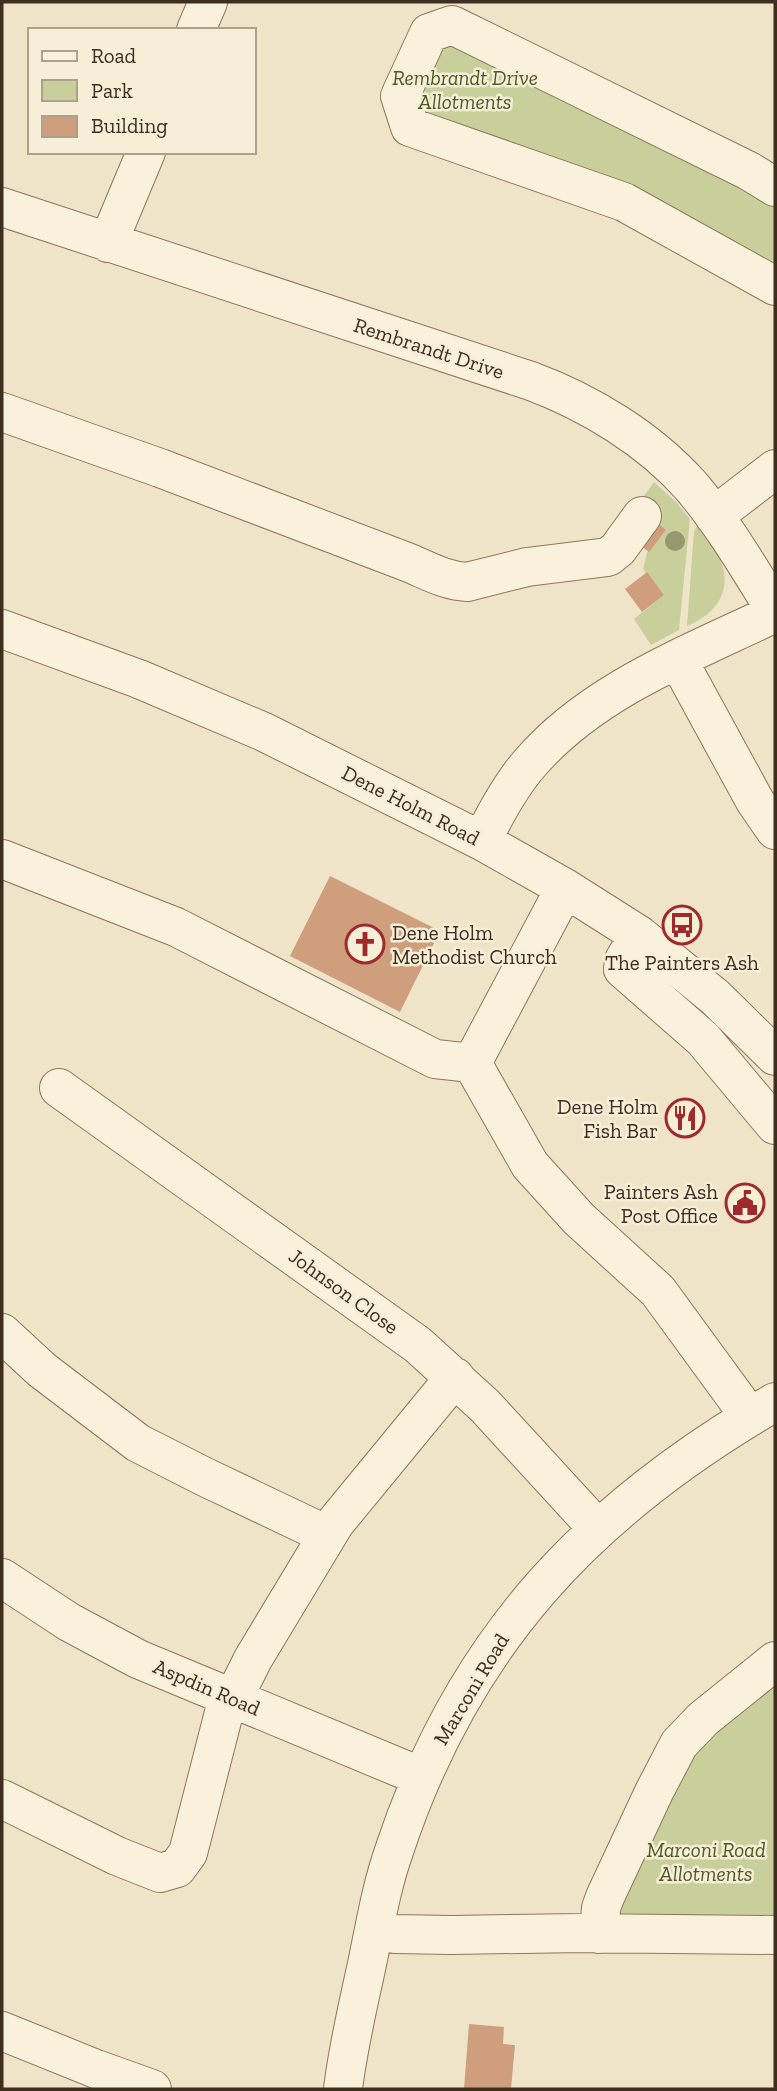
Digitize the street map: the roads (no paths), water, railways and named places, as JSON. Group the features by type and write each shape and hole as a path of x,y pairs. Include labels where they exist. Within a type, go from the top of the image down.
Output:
{"street":[{"path":"197,28 208,2"},
{"path":"775,187 749,171 452,25 429,33 400,96 410,127 624,202 775,286"},
{"path":"108,243 145,154"},
{"name":"Rembrandt Drive","path":"2,207 548,387 596,412 650,448 677,471 714,516 747,564 775,612"},
{"path":"2,412 160,468 407,562 437,576 458,581 467,582 527,567 608,557 618,549 642,516"},
{"path":"714,516 775,469"},
{"path":"482,841 517,780 549,744 593,706 775,612"},
{"name":"Dene Holm Road","path":"2,629 139,680 264,732 482,841 565,888 639,936 715,997 775,1056"},
{"path":"678,660 755,801 775,830"},
{"path":"2,859 176,927 435,1059 472,1063"},
{"path":"472,1063 565,888"},
{"path":"639,936 624,960 623,969 698,1034 775,1125"},
{"path":"472,1063 530,1165 579,1219 657,1291 762,1409"},
{"name":"Johnson Close","path":"60,1088 400,1332 455,1377 598,1529"},
{"path":"2,1334 42,1370 138,1443 327,1535"},
{"path":"2,1800 117,1856 160,1873 173,1871 183,1863 231,1698 247,1669 327,1535 455,1377"},
{"name":"Marconi Road","path":"343,2089 374,1931 393,1852 445,1726 497,1643 541,1586 598,1529 677,1464 762,1409"},
{"name":"Aspdin Road","path":"2,1578 38,1603 114,1646 422,1777"},
{"path":"599,1934 600,1916 606,1897 675,1750 703,1719 775,1661"},
{"path":"374,1931 452,1935 775,1935"},
{"path":"2,2031 152,2089"}],"place":[{"name":"The Painters Ash","path":"682,925"},
{"name":"Dene Holm Methodist Church","path":"365,944"},
{"name":"Dene Holm Fish Bar","path":"685,1118"},
{"name":"Painters Ash Post Office","path":"745,1203"}],"park label":[{"name":"Rembrandt Drive Allotments","path":"465,89"},
{"name":"Marconi Road Allotments","path":"706,1861"}]}
